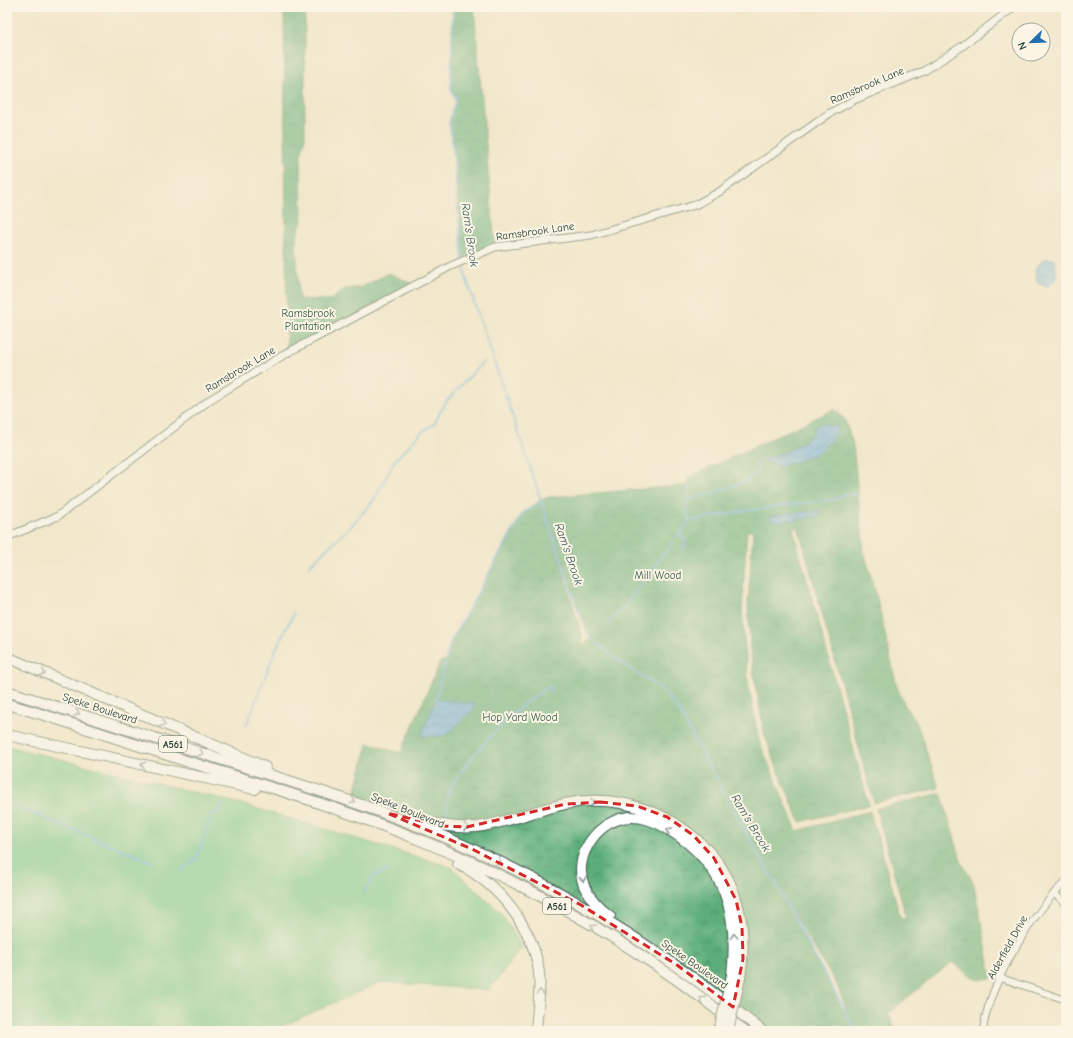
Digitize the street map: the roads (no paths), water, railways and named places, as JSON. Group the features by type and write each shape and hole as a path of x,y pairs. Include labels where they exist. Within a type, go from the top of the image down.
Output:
{"highway":[{"path":"7,657 320,790"},
{"name":"Speke Boulevard","path":"7,691 320,790 387,813 472,848 581,905 666,958 721,997 762,1031"},
{"name":"A561","path":"11,705 353,814 462,858 579,918 686,987 744,1031"},
{"path":"7,736 304,798"},
{"path":"387,813 443,826 467,827 503,821 566,804 618,802 637,806 666,817 705,846 721,867 736,900 742,928 743,959 718,1031"},
{"path":"353,814 468,868 482,878 508,904 528,935 535,952 540,991 536,1031"},
{"path":"721,997 604,911 588,894 584,885 581,863 585,851 600,830 623,818 635,817 652,820 684,839 697,850 718,878 730,910 734,940 736,976 728,1031"}],"street":[{"name":"Ramsbrook Lane","path":"7,537 58,516 211,399 287,353 450,266 495,247 524,242 591,235 695,205 719,192 830,113 856,99 924,71 961,47 1014,7"},
{"name":"Alderfield Drive","path":"983,1031 990,1000 1007,964 1040,909 1066,881"},
{"path":"1054,893 1066,904"},
{"path":"1001,978 1066,1000"}],"water":[{"path":"1044,259 1055,259 1057,279 1047,287 1037,283 1035,269"},
{"path":"826,423 830,426 838,426 834,436 821,449 813,454 804,459 776,468 763,459 794,448 808,438 817,425"},
{"path":"821,511 820,516 789,521 771,521 770,516 788,513"},
{"path":"436,699 475,704 473,710 445,736 421,736"}],"waterway":[{"name":"Ram's Brook","path":"453,7 451,89 456,99 449,123 452,137 463,261 467,281 578,610 591,639 620,662 659,687 677,708 771,877 775,880 783,898 856,1031"},
{"path":"309,566 352,525 374,500 395,460 422,432 434,424 446,402 483,362"},
{"path":"687,501 725,489 752,477 759,471 756,463 763,459"},
{"path":"689,485 686,513 690,521"},
{"path":"684,550 686,540 678,535 690,521 743,511 836,499 846,493 857,495"},
{"path":"436,699 451,641 523,512 531,509 542,499"},
{"path":"609,623 625,605 673,542"},
{"path":"246,726 275,651 294,613"},
{"path":"447,814 447,799 450,790 457,778 480,748 510,717 539,693 551,686 551,694"},
{"path":"7,803 152,862"},
{"path":"181,871 197,858 211,815 219,811 222,805"},
{"path":"364,893 374,875 389,871"}],"park label":[{"name":"Ramsbrook Plantation","path":"308,319"},
{"name":"Mill Wood","path":"658,575"},
{"name":"Hop Yard Wood","path":"520,717"}]}
